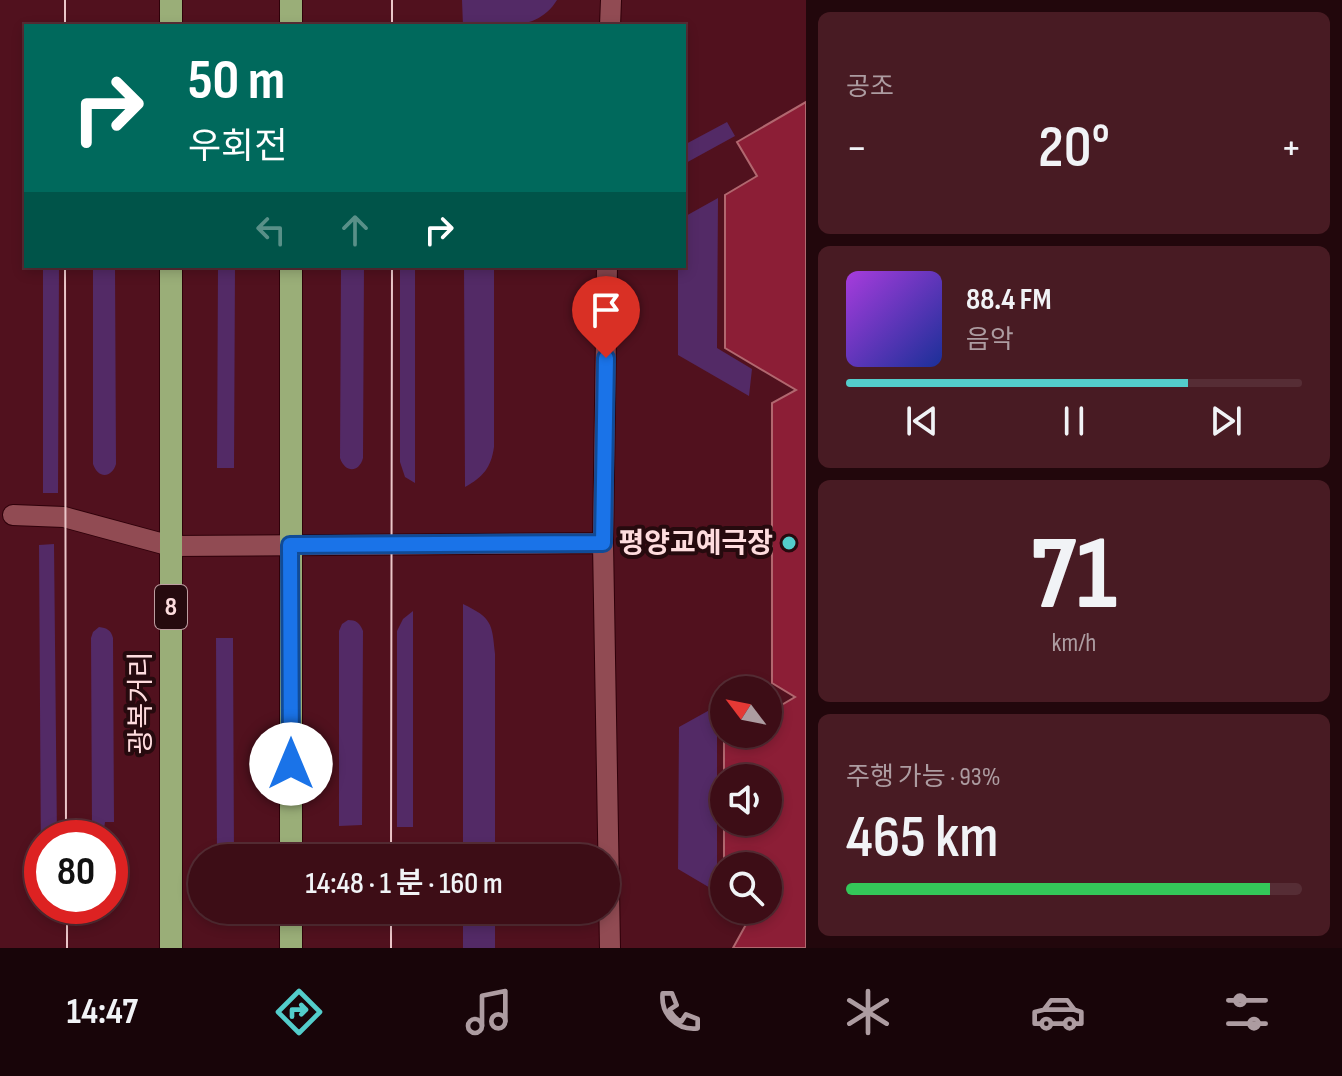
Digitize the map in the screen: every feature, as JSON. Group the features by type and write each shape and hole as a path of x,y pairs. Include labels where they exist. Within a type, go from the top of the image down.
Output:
{"highway":[{"path":"171,0 171,24"},
{"path":"291,0 291,24"},
{"name":"광복거리","path":"171,268 171,948"},
{"path":"291,268 291,844"},
{"path":"291,924 291,948"}],"street":[{"path":"610,24 611,0"},
{"path":"607,268 603,543 610,948"},
{"path":"13,515 64,517 171,546 603,543"}],"shaded area":[{"path":"462,0 557,0 549,11 527,23 463,24"},
{"path":"727,122 735,136 686,163 686,144"},
{"path":"718,198 717,348 752,369 749,396 678,355 678,268 686,268 686,216"},
{"path":"43,268 59,268 58,493 43,493"},
{"path":"93,268 115,268 116,464 105,475 98,472 93,464"},
{"path":"218,268 235,268 234,468 217,468"},
{"path":"341,268 364,268 363,458 355,469 348,469 340,458"},
{"path":"400,268 415,268 415,483 405,477 400,462"},
{"path":"464,268 494,268 494,447 485,471 465,487"},
{"path":"54,544 57,820 41,820 39,545"},
{"path":"463,604 480,613 489,623 494,644 495,844 463,844"},
{"path":"413,611 413,827 397,827 397,631 403,619"},
{"path":"348,620 357,622 363,631 362,825 339,826 339,631"},
{"path":"99,627 108,630 113,638 114,820 92,820 93,632"},
{"path":"216,638 233,638 234,844 217,844"},
{"path":"710,710 710,748 717,748 717,764 710,764 710,836 717,836 717,852 710,852 710,888 678,869 679,727"},
{"path":"463,924 495,924 495,948 463,948"}],"building":[{"name":"평양교예극장","path":"806,102 806,948 733,948 746,924 782,924 782,852 724,852 724,836 782,836 782,764 724,764 724,748 782,748 782,705 795,697 782,689 782,676 772,676 772,403 796,390 725,348 725,195 757,176 737,142"}],"tram line":[{"path":"65,0 65,24"},
{"path":"392,0 392,24"},
{"path":"65,268 66,820"},
{"path":"391,844 392,268"},
{"path":"67,924 67,948"},
{"path":"391,924 391,948"}],"place":[{"name":"평양교예극장","path":"789,543"}],"route":[{"path":"291,764 290,545 603,543 606,358"}]}
